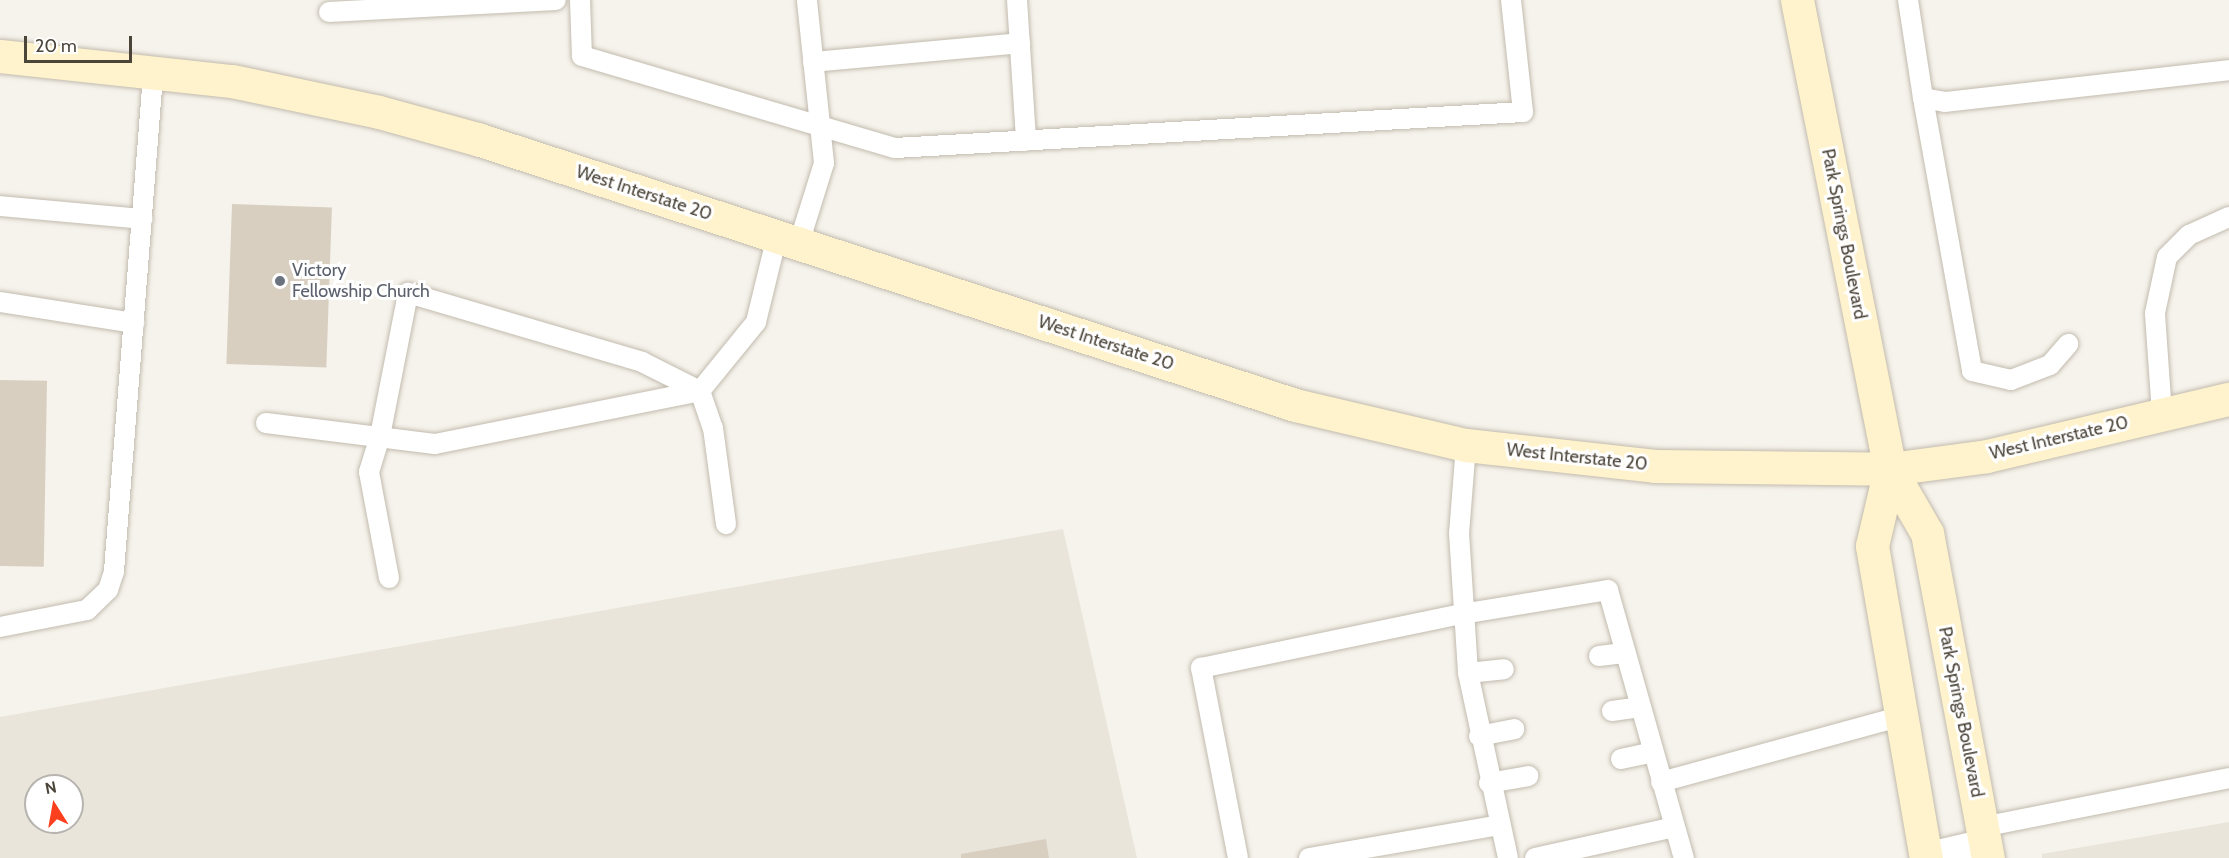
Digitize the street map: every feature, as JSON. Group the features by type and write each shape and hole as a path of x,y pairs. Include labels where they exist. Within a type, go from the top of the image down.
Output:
{"main road":[{"name":"Park Springs Boulevard","path":"1797,0 1890,469 1927,533 1985,843"},
{"name":"West Interstate 20","path":"0,56 232,81 379,112 477,139 1295,405 1467,445 1655,466 1890,469 1987,456 2229,399"},
{"name":"Park Springs Boulevard","path":"1890,469 1872,546 1928,858"}],"street":[{"path":"1928,858 1985,843"}],"lane":[{"path":"329,12 556,0"},
{"path":"580,0 582,56 895,148 1522,112 1511,0"},
{"path":"267,423 435,444 700,391 756,322 788,240 824,163 807,0"},
{"path":"1017,0 1026,141"},
{"path":"1908,0 1923,98 1972,371 2011,380 2050,364 2068,344"},
{"path":"813,62 1020,43"},
{"path":"1923,98 1945,102 2229,70"},
{"path":"0,627 87,610 108,590 114,571 153,73"},
{"path":"0,206 142,219"},
{"path":"2162,414 2155,313 2167,257 2189,236 2229,217"},
{"path":"389,578 369,472 381,436 408,293 642,362 700,391 713,428 726,524"},
{"path":"0,302 134,323"},
{"path":"1467,445 1459,533 1462,614 1468,673 1479,736 1508,858"},
{"path":"1238,858 1201,668 1462,614 1608,590 1684,858"},
{"path":"1599,656 1624,652"},
{"path":"1468,673 1504,669"},
{"path":"1612,711 1640,707"},
{"path":"1661,782 1903,716"},
{"path":"1479,736 1514,729"},
{"path":"1621,759 1653,752"},
{"path":"1489,783 1528,776"},
{"path":"1985,843 2229,778"},
{"path":"1309,858 1500,825"},
{"path":"1535,858 1675,827"}],"shaded area":[{"path":"1063,529 1137,858 0,858 0,717"},
{"path":"2229,822 2229,858 2042,858 2042,854"}],"building":[{"path":"232,204 332,207 326,367 226,364"},
{"path":"0,380 47,381 44,567 0,566"},
{"path":"1046,839 1049,858 961,858 961,854"}],"place":[{"name":"Victory Fellowship Church","path":"280,281"}]}
